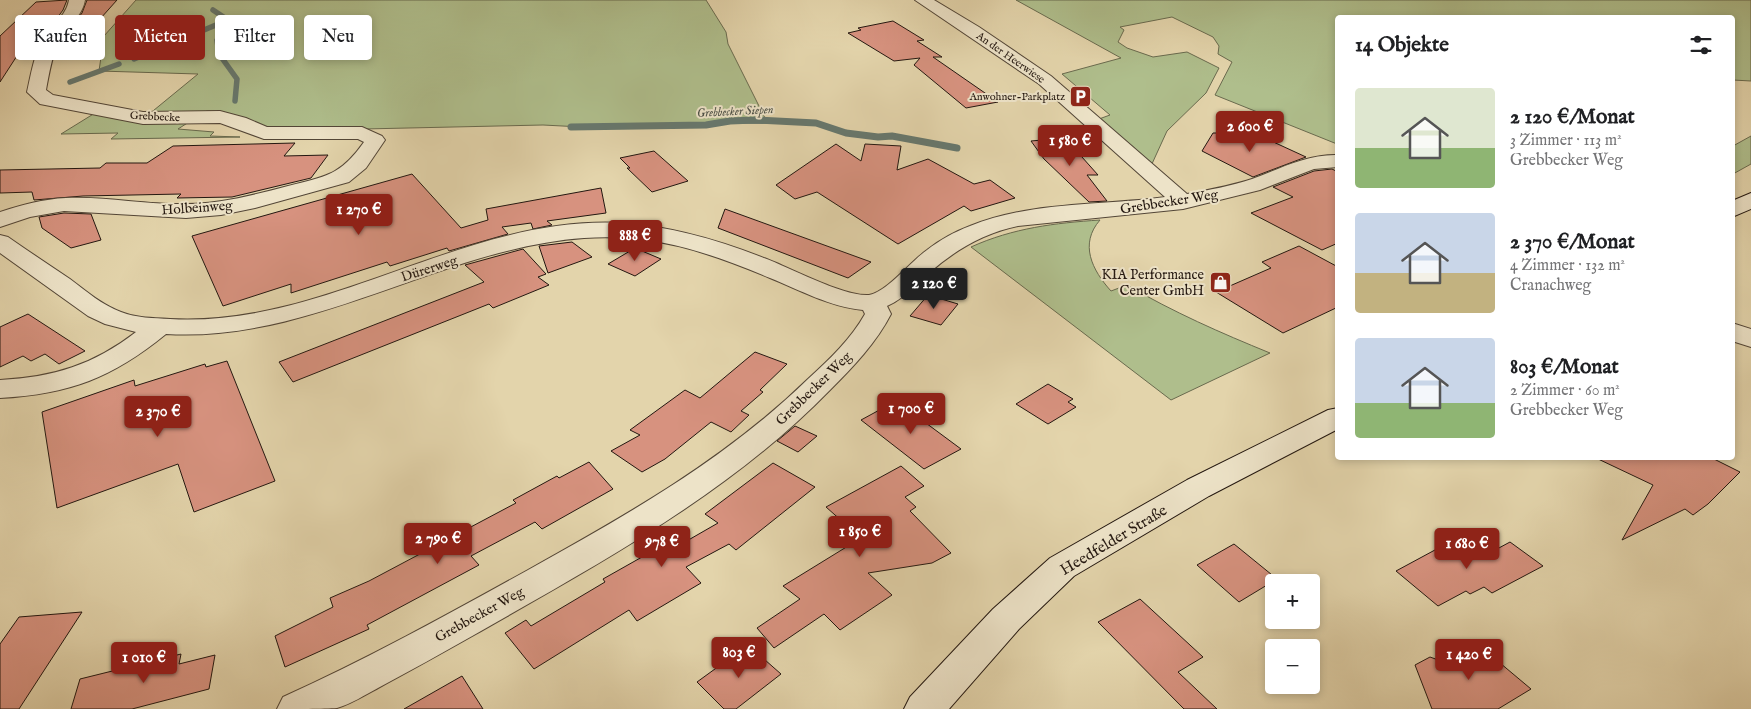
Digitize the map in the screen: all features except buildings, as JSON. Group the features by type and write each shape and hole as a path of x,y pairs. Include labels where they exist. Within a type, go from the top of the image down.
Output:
{"street":[{"name":"Grebbecke","path":"77,0 73,14 50,40 36,92 47,100 143,118 220,117 239,122 264,133 362,133 375,140"},
{"name":"An der Heerwiese","path":"923,0 973,30 1045,80 1182,202"},
{"name":"Holbeinweg","path":"0,220 28,210 70,203 93,203 171,211 237,205 271,198 347,174 375,140"},
{"name":"Grebbecker Weg","path":"298,709 465,623 627,530 725,467 816,389 857,345 874,323 878,314 872,302 885,299 894,293 929,260 978,230 1044,216 1182,202 1256,185 1314,163 1335,161"},
{"path":"1735,208 1751,200"},
{"name":"Dürerweg","path":"0,242 88,305 111,318 158,327 192,328 216,326 274,316 299,310 491,248 558,233 616,230 672,235 702,243 835,296 853,302 872,302"},
{"path":"0,389 59,381 85,372 114,360 158,327"},
{"path":"1735,332 1751,339"},
{"name":"Heedfelder Straße","path":"924,709 1006,619 1062,567 1198,488 1335,419"}],"green space":[{"path":"136,0 706,0 726,32 728,44 766,120 730,121 706,125 647,125 601,128 543,125 274,131 224,112 207,111 201,114 148,115 198,74 99,71 101,60 105,60 105,35 115,24 115,60 205,60 205,15 123,15"},
{"path":"1016,0 1751,0 1751,81 1735,80 1735,15 1335,15 1335,143 1215,95 1232,62 1218,54 1219,46 1213,37 1172,17 1120,27 1124,30 1118,42 1127,48 1153,57 1187,52 1219,68 1206,93 1167,131 1151,166 1099,119 1110,115 1062,74 1121,58"},
{"path":"95,113 189,122 178,129 214,132 210,136 240,137 111,139 118,133 61,134"},
{"path":"1751,136 1751,164 1735,173 1735,145"},
{"path":"1100,220 1090,238 1090,257 1098,274 1111,291 1127,285 1197,322 1270,353 1171,400 971,247 1018,231"}],"waterway":[{"path":"213,10 220,15"},
{"path":"205,30 215,25"},
{"path":"223,60 237,79 235,101"},
{"path":"70,82 119,64"},
{"name":"Grebbecker Siepen","path":"571,127 706,125 730,121 755,120 816,123 846,133 878,137 892,136 957,148"},
{"name":"Grebbecker Siepen","path":"740,121 767,121"}],"place":[{"name":"Anwohner-Parkplatz","path":"1081,96"},
{"name":"KIA Performance Center GmbH","path":"1220,282"}]}
